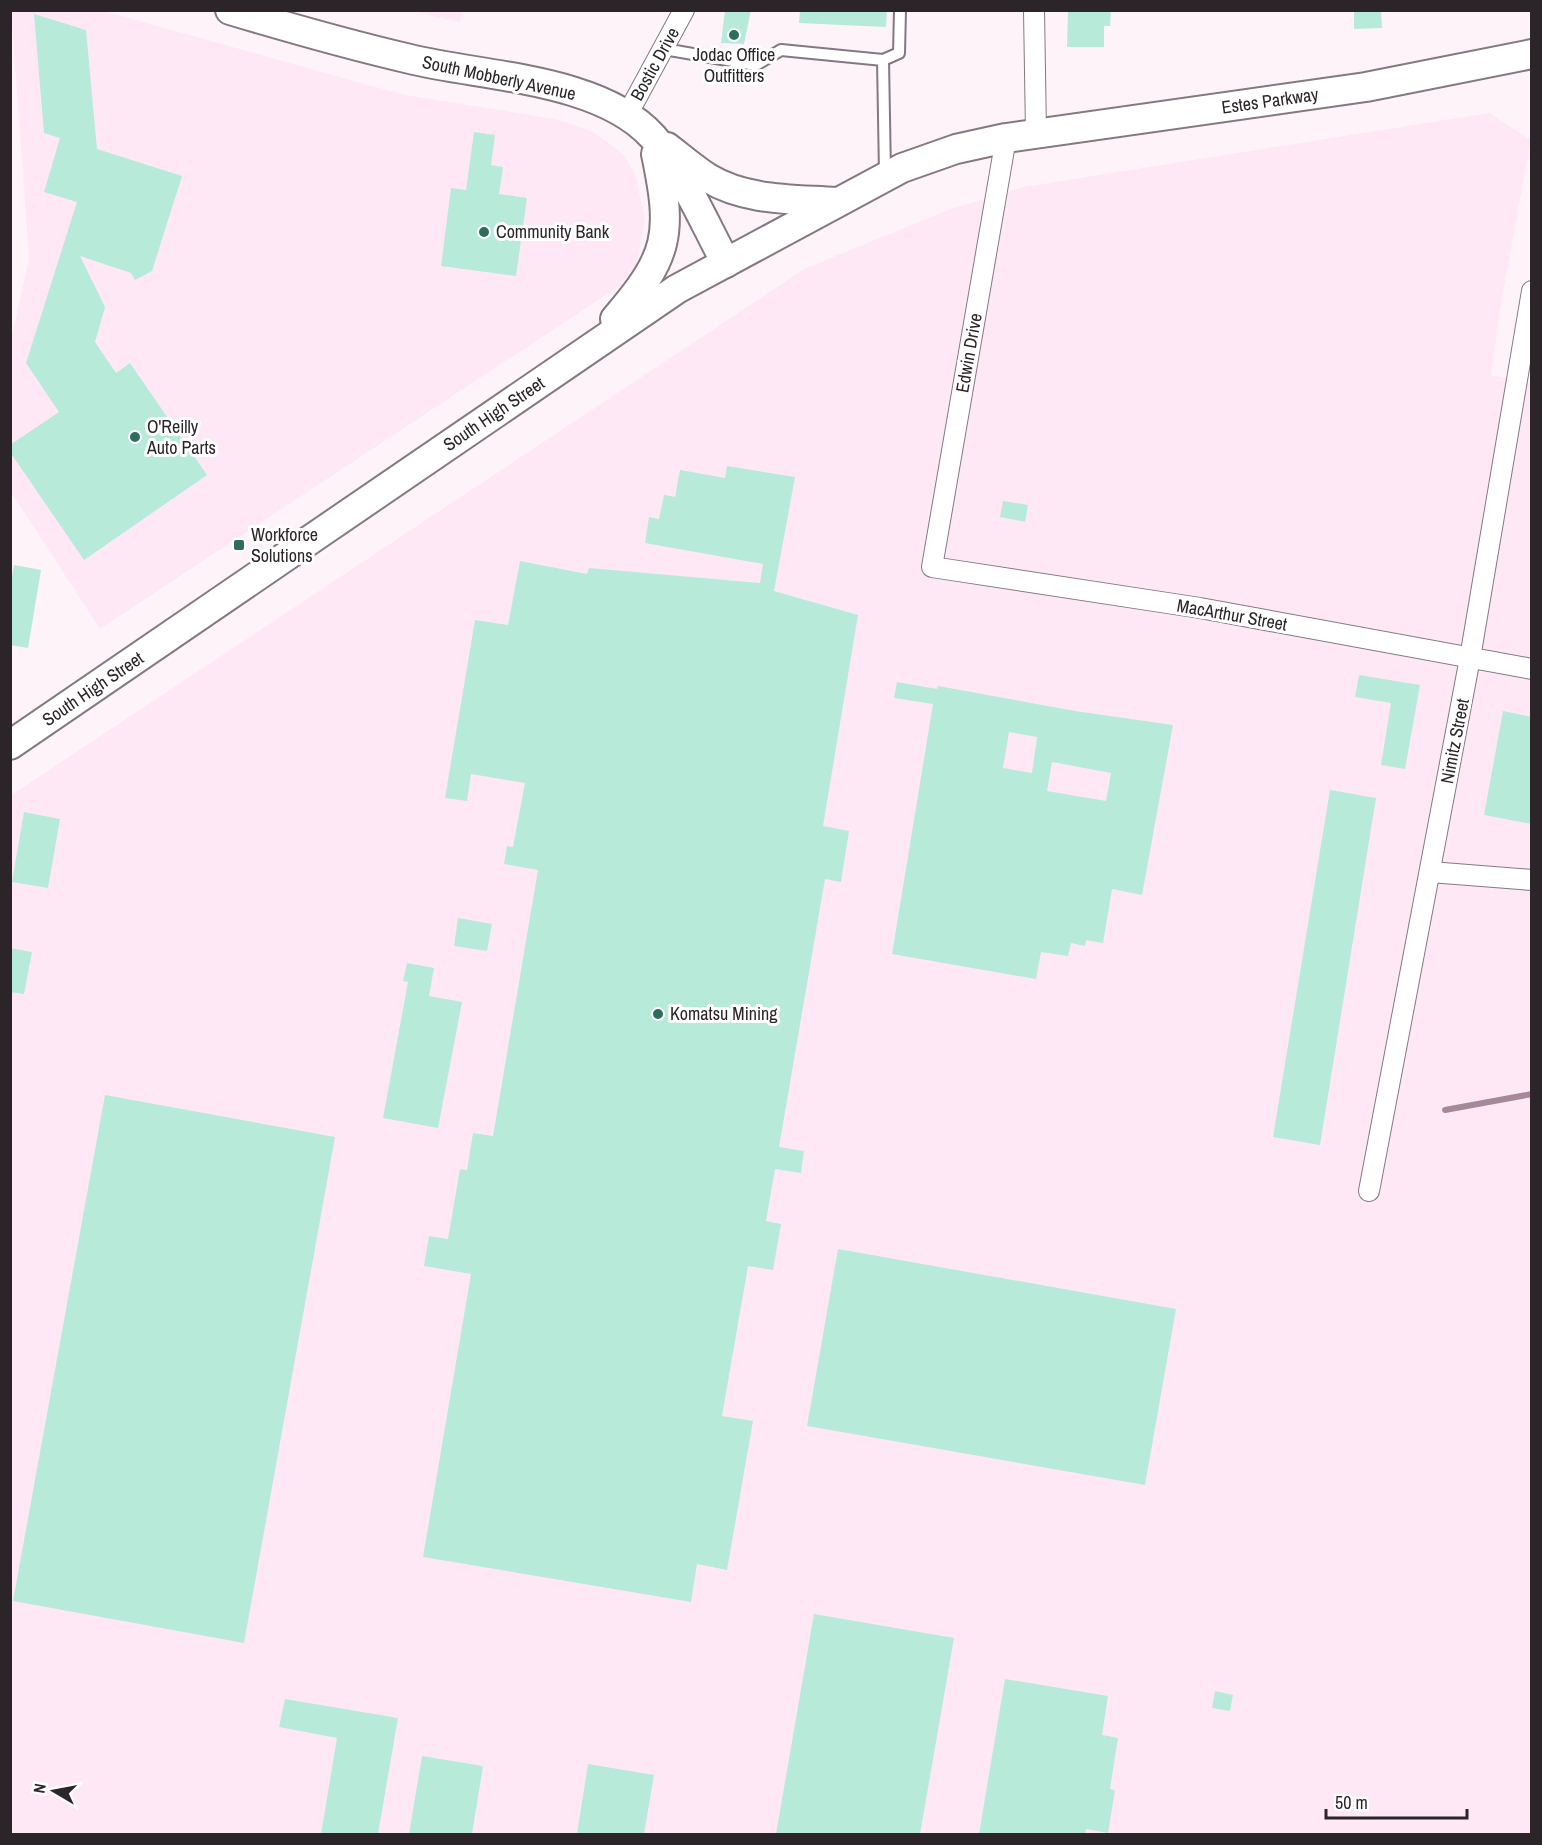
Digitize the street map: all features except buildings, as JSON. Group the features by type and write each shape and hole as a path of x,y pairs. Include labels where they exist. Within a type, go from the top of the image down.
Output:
{"main road":[{"name":"South Mobberly Avenue","path":"230,10 412,60 566,89 599,101 653,137 681,180 726,263"},
{"name":"Estes Parkway","path":"1006,138 1366,87 1532,54"},
{"path":"653,137 708,178 736,190 751,195 836,202"},
{"path":"591,348 643,287 657,260 666,226 666,205 653,137"},
{"name":"South High Street","path":"10,745 677,289 885,177 927,158 1006,138"}],"street":[{"name":"Bostic Drive","path":"626,117 684,10"},
{"path":"1034,10 1036,134"},
{"name":"Edwin Drive","path":"932,567 1006,138"},
{"name":"Nimitz Street","path":"1369,1191 1470,658 1532,291"},
{"name":"MacArthur Street","path":"932,567 1200,608 1532,669"},
{"path":"1430,872 1532,880"}],"lane":[{"path":"664,49 756,65 781,50 883,60 899,52 900,10"},
{"path":"883,60 885,177"}],"shaded area":[{"path":"11,11 104,11 401,94 560,120 593,132 623,154 635,174 645,219 637,264 623,282 610,292 100,629 11,492 11,340 29,259"},
{"path":"412,11 462,11 460,22"},
{"name":"Komatsu Mining","path":"1489,113 1531,140 1502,298 1491,375 1532,384 1531,1834 11,1834 10,796 804,269 948,210 1023,187"}],"waterway":[{"path":"1445,1110 1532,1094"}],"place":[{"name":"Jodac Office Outfitters","path":"734,35"},
{"name":"Community Bank","path":"484,232"},
{"name":"O'Reilly Auto Parts","path":"135,437"},
{"name":"Workforce Solutions","path":"239,545"},
{"name":"Komatsu Mining","path":"658,1014"}]}
